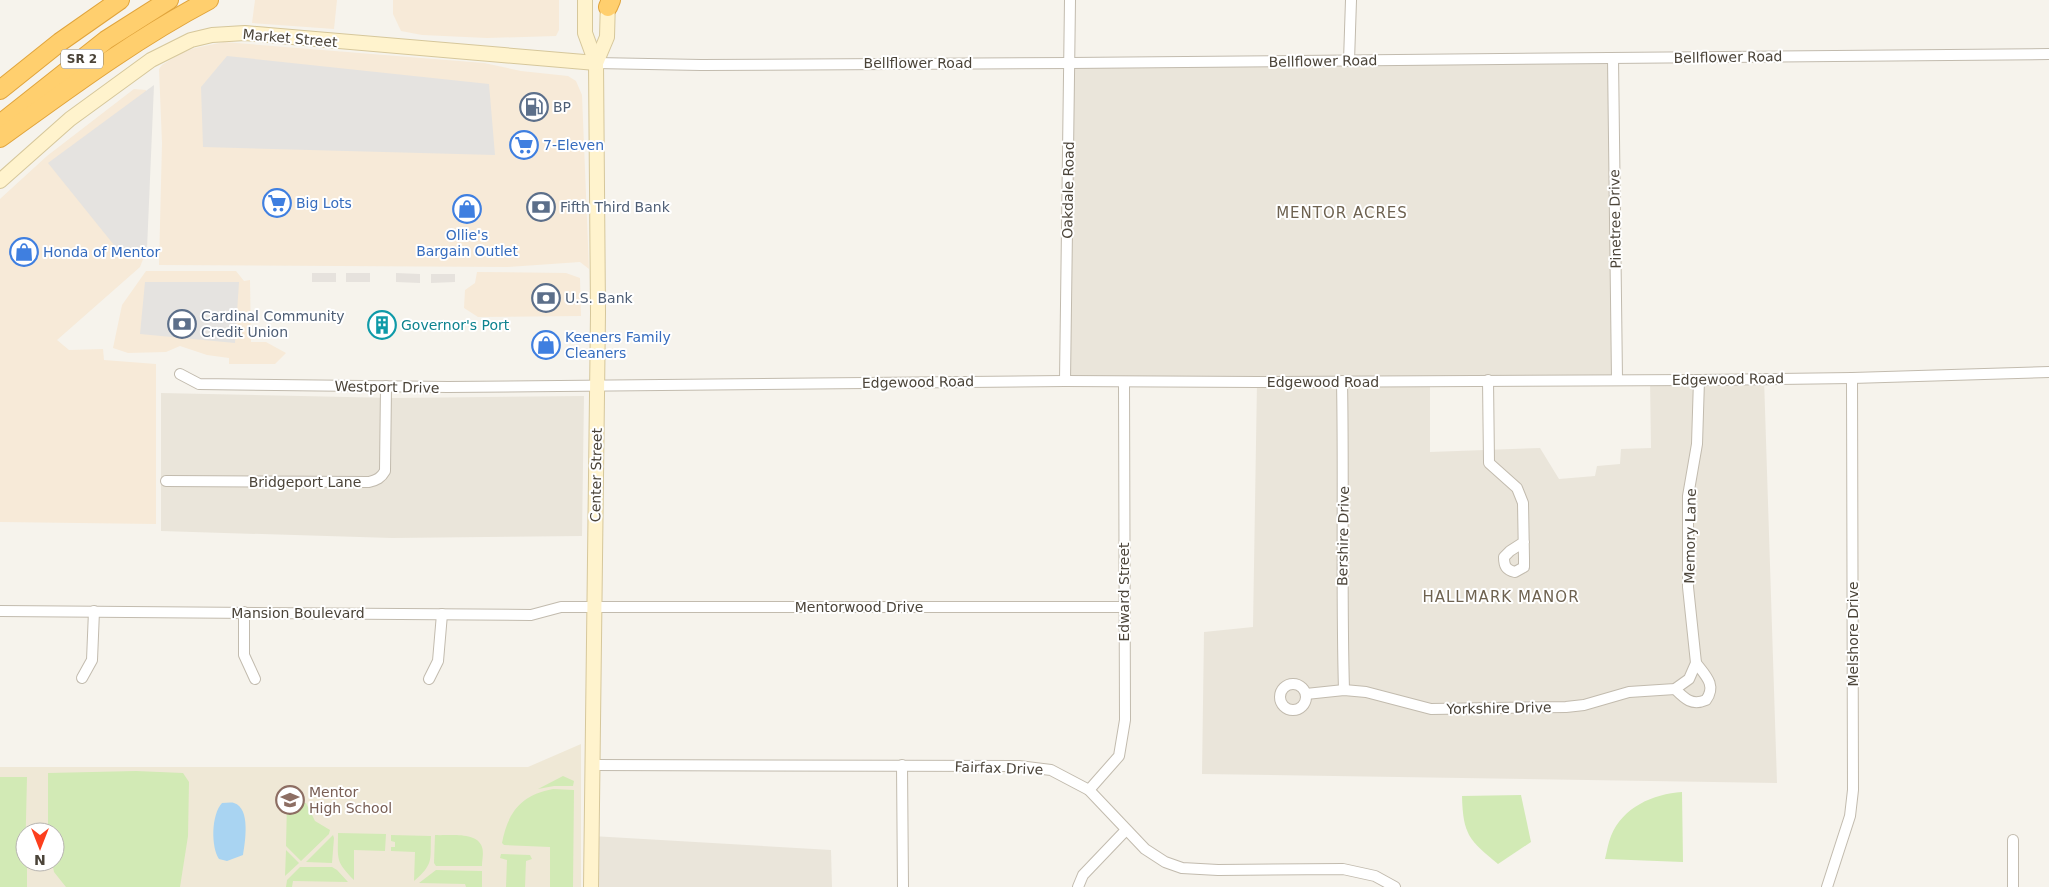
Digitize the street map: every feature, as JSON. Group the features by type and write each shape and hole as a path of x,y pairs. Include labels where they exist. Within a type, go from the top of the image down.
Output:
{"highway":[{"name":"SR 2","path":"0,90 60,42 120,0"},
{"name":"SR 2","path":"0,124 106,40 169,0"},
{"path":"0,138 96,68 181,14 209,0"}],"main road":[{"name":"Center Street","path":"585,0 585,33 596,63 598,313 594,765 591,887"},
{"name":"Center Street","path":"596,63 607,36 609,2"},
{"name":"Market Street","path":"0,181 70,119 150,60 191,40 212,35 245,33 596,63"}],"street":[{"name":"Oakdale Road","path":"1065,381 1070,0"},
{"path":"1349,60 1351,0"},
{"name":"Bellflower Road","path":"596,63 701,65 1070,63 2049,54"},
{"name":"Pinetree Drive","path":"1613,58 1617,379"},
{"name":"Edgewood Road","path":"597,386 1065,381 1699,380 2049,372"},
{"name":"Westport Drive","path":"180,374 199,384 597,386"},
{"name":"Melshore Drive","path":"1827,887 1850,816 1854,790 1852,378"},
{"path":"1488,380 1489,463 1517,488 1524,503 1524,542"},
{"name":"Memory Lane","path":"1696,663 1689,679 1675,689 1686,700 1700,703 1706,700 1711,688 1710,683 1696,663 1688,587 1688,496 1697,444 1699,380"},
{"name":"Bershire Drive","path":"1342,381 1344,487 1341,608 1344,690"},
{"name":"Edward Street","path":"1088,790 1119,756 1124,720 1124,382"},
{"name":"Bridgeport Lane","path":"166,481 369,482 376,480 384,471 386,386"},
{"name":"Mentorwood Drive","path":"595,607 1124,607"},
{"name":"Mansion Boulevard","path":"0,611 531,615 561,608 595,607"},
{"path":"82,678 92,660 94,611"},
{"path":"244,612 244,655 255,679"},
{"path":"428,679 438,661 442,614"},
{"name":"Yorkshire Drive","path":"1306,694 1344,690 1366,692 1431,709 1566,707 1584,705 1629,692 1675,689"},
{"name":"Fairfax Drive","path":"594,765 1019,766 1051,770 1088,790 1146,848 1158,857 1182,868 1218,870 1343,869 1374,876 1395,887"},
{"path":"902,765 903,887"},
{"path":"1078,887 1083,875 1126,830"},
{"path":"2013,840 2013,887"}],"shaded area":[{"path":"255,0 337,0 334,29 252,23"},
{"path":"393,0 559,0 559,30 556,36 487,38 422,35 401,31 393,14"},
{"path":"224,42 484,63 521,71 568,76 576,81 582,95 589,269 580,262 508,267 159,265 162,143 159,69 181,53"},
{"path":"227,56 489,84 495,155 203,147 201,87"},
{"path":"1613,58 1617,379 1430,381 1430,452 1540,448 1559,479 1595,476 1597,466 1620,464 1621,449 1651,448 1650,379 1764,378 1777,783 1202,774 1204,632 1253,627 1257,382 1065,381 1070,63"},
{"path":"154,85 147,249 118,250 48,163"},
{"path":"134,89 146,90 147,249 140,267 57,340 69,350 103,349 104,360 156,364 156,524 0,522 0,199 47,156"},
{"path":"146,271 236,271 244,281 250,280 251,342 266,342 286,353 275,364 229,364 229,358 207,355 180,346 166,352 128,353 113,348 122,305"},
{"path":"477,272 566,273 580,278 581,316 478,317 464,308 465,290 475,283"},
{"path":"312,273 336,273 336,282 312,282"},
{"path":"346,273 370,273 370,282 346,282"},
{"path":"396,273 420,274 420,283 396,282"},
{"path":"431,274 455,274 455,282 431,283"},
{"path":"145,282 239,282 235,343 140,334"},
{"path":"161,393 394,398 584,396 582,536 392,538 161,531"},
{"name":"Mentor High School","path":"581,744 581,887 0,887 0,767 528,767"},
{"path":"592,836 831,850 832,887 591,887"}],"green space":[{"path":"136,771 183,773 189,782 188,836 180,887 66,887 54,872 65,872 65,822 48,822 48,773"},
{"path":"563,776 574,781 573,786 554,786 538,789"},
{"path":"0,777 27,777 26,822 15,822 15,872 27,872 27,887 0,887"},
{"path":"553,789 574,790 573,887 550,887 550,847 504,845 502,843 508,822 518,807 532,796"},
{"path":"1682,792 1683,862 1605,859 1610,839 1616,826 1631,810 1650,799"},
{"path":"1521,795 1531,842 1498,864 1480,849 1470,836 1464,820 1462,796"},
{"path":"287,802 306,803 315,821 330,830 329,834 301,861 286,846"},
{"path":"338,833 386,834 385,851 354,850 354,880 343,868 339,859"},
{"path":"333,835 332,863 306,862"},
{"path":"391,835 431,836 430,861 425,870 414,881 415,852 391,851 391,847 395,847 395,842 391,841"},
{"path":"435,835 462,835 479,842 483,854 482,866 436,866 434,863"},
{"path":"286,850 299,863 285,876"},
{"path":"501,854 530,855 532,859 526,861 525,887 506,887 507,860 500,858"},
{"path":"300,867 332,867 348,882 293,881 292,887 286,887 287,880"},
{"path":"436,870 482,871 482,887 466,887 465,884 419,883"}],"water":[{"path":"222,803 233,803 239,806 243,812 246,826 243,855 227,861 219,859 216,854 213,831 218,808"}],"place":[{"name":"BP","path":"534,107"},
{"name":"7-Eleven","path":"524,145"},
{"name":"Big Lots","path":"277,203"},
{"name":"Fifth Third Bank","path":"541,207"},
{"name":"Ollie's Bargain Outlet","path":"467,209"},
{"name":"Honda of Mentor","path":"24,252"},
{"name":"U.S. Bank","path":"546,298"},
{"name":"Cardinal Community Credit Union","path":"182,324"},
{"name":"Governor's Port","path":"382,325"},
{"name":"Keeners Family Cleaners","path":"546,345"},
{"name":"Mentor High School","path":"290,800"}],"district":[{"name":"MENTOR ACRES","path":"1342,213"},
{"name":"HALLMARK MANOR","path":"1501,597"}]}
